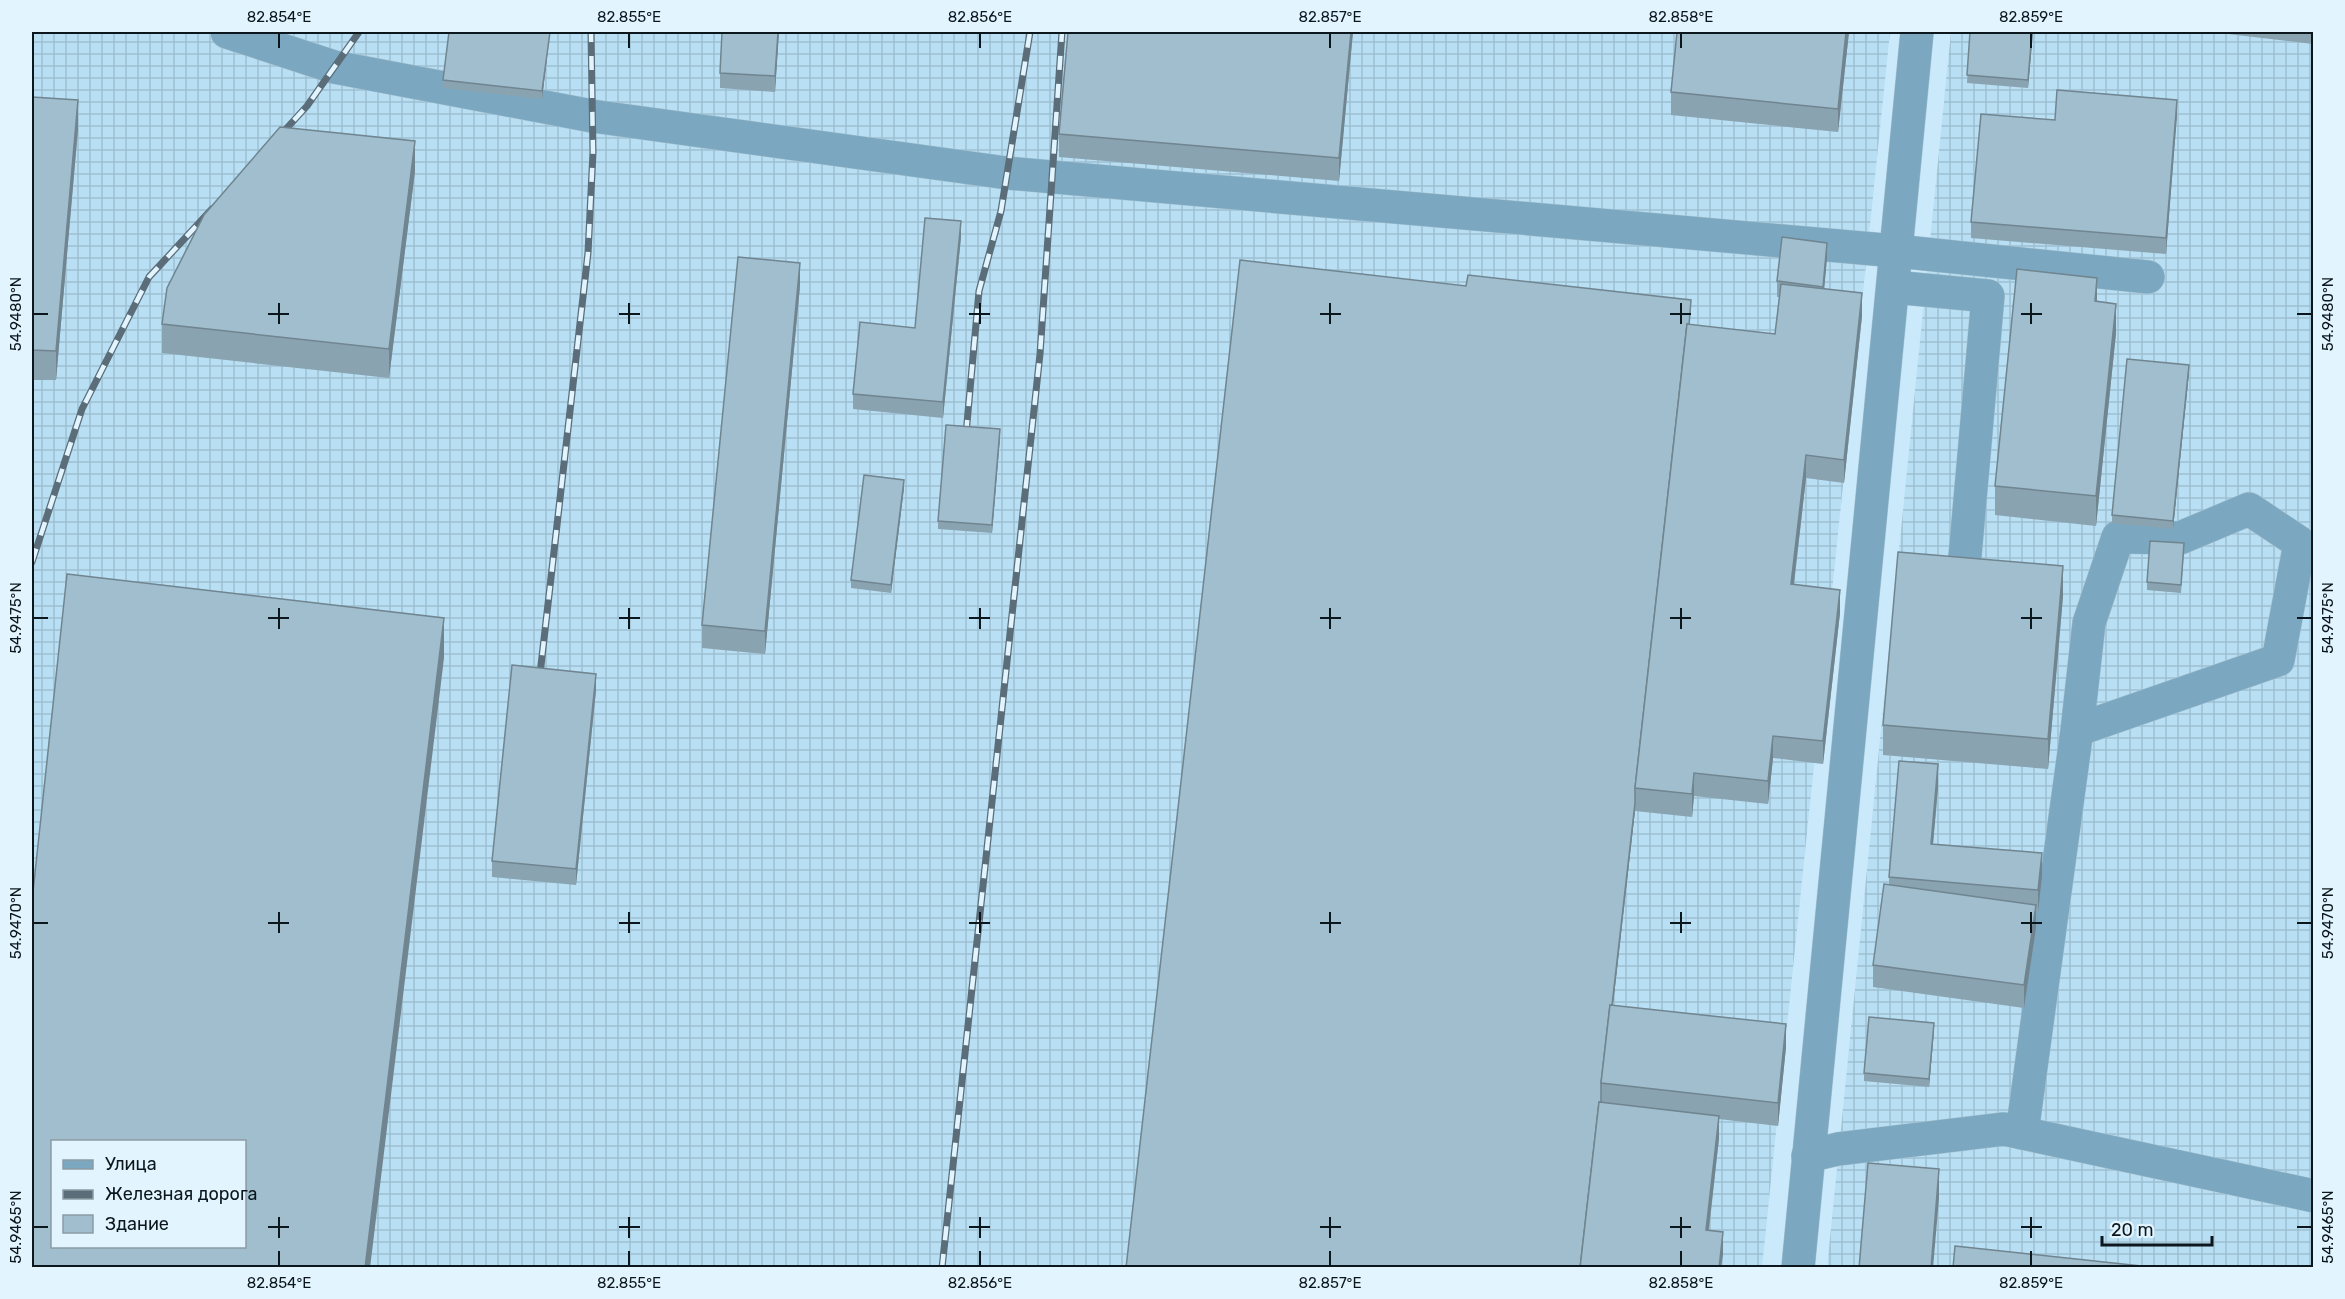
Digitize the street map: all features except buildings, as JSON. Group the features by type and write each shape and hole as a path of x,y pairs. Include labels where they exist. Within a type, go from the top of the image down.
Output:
{"lane":[{"path":"227,32 334,67 581,114 1007,173 1896,251 2148,277"},
{"path":"1798,1268 1917,32"},
{"path":"1893,287 1988,296 1965,556"},
{"path":"2022,1133 2077,730 2089,623 2118,537 2180,538 2250,509 2300,543 2278,660 2077,730"},
{"path":"1809,1156 1838,1149 2004,1129 2313,1196"}],"shaded area":[{"path":"32,32 1890,32 1762,1267 32,1267"},
{"path":"1951,32 2313,32 2313,1267 1827,1268"}],"railway":[{"path":"275,141 307,106 359,32"},
{"path":"539,683 588,253 593,152 591,32"},
{"path":"966,434 979,291 1001,211 1030,32"},
{"path":"942,1268 1040,354 1062,32"},
{"path":"32,562 82,409 149,277 212,209"}]}
